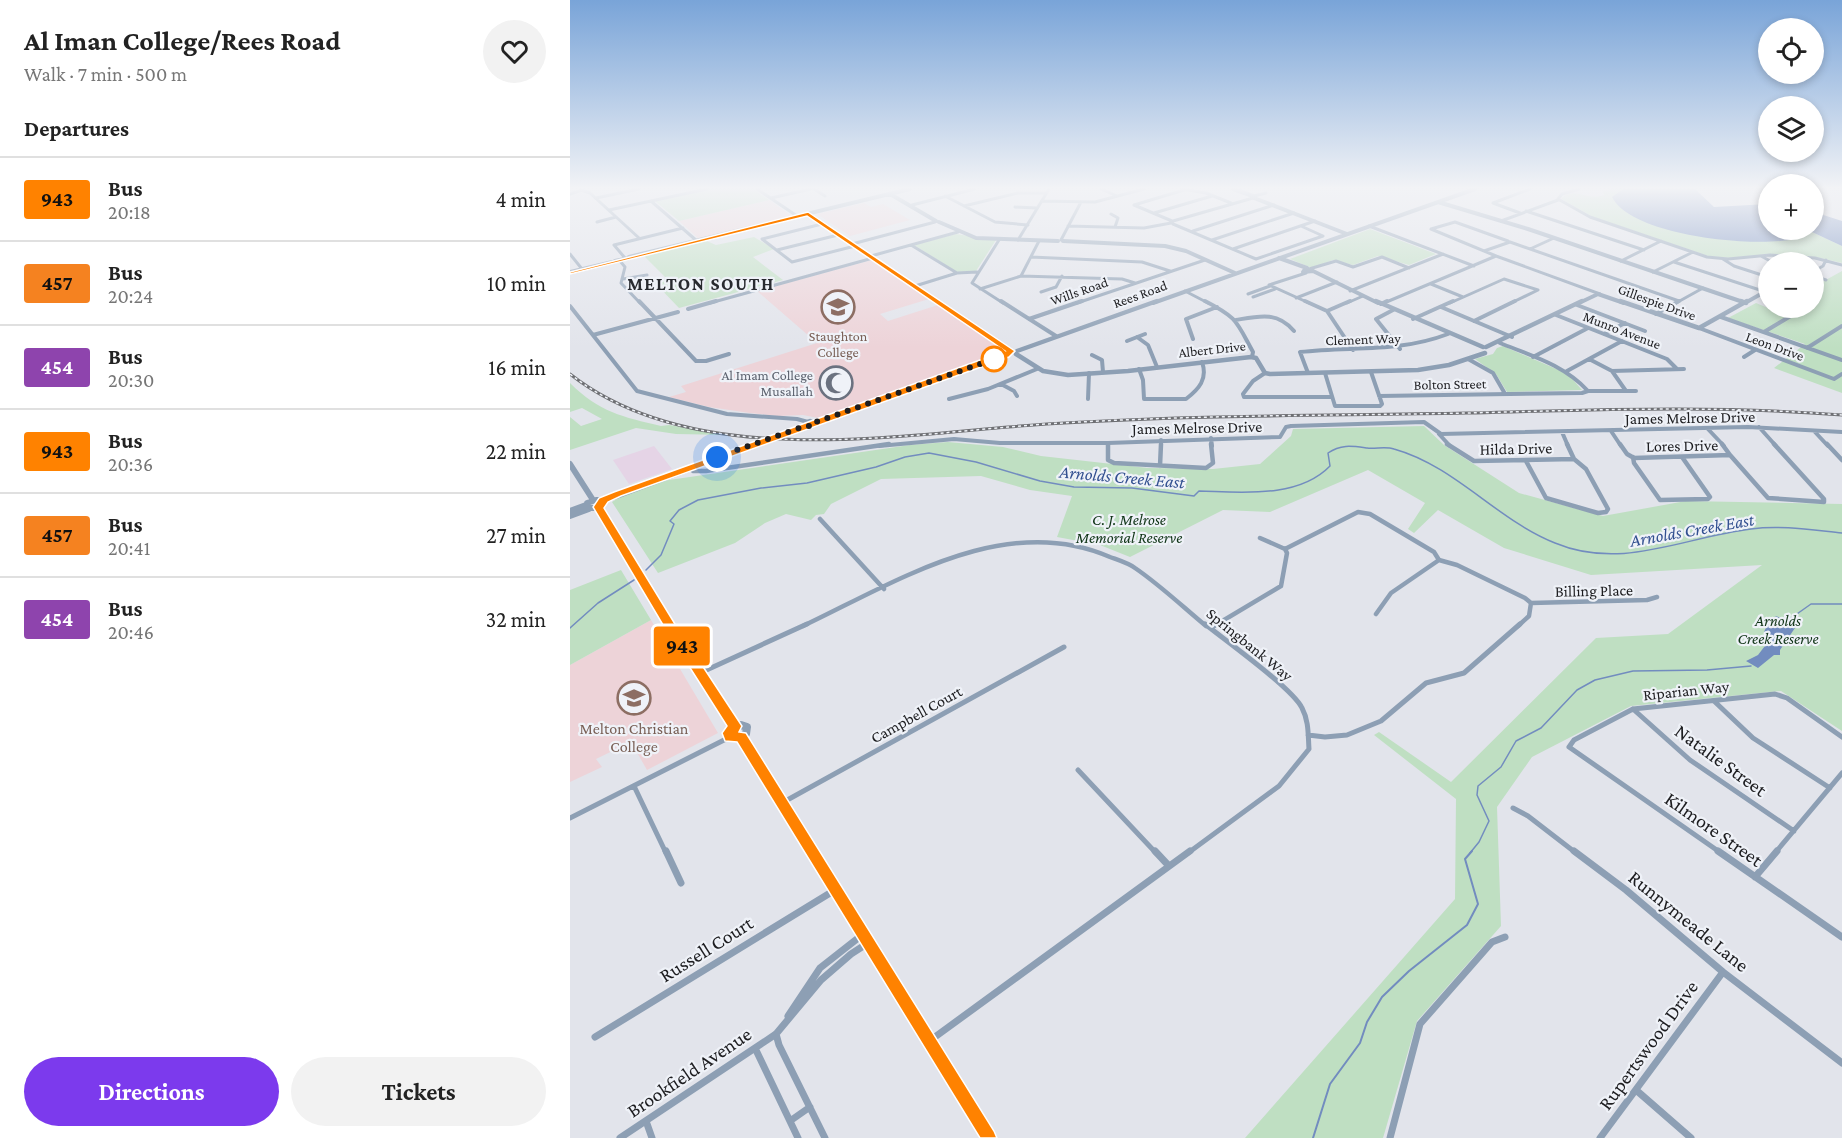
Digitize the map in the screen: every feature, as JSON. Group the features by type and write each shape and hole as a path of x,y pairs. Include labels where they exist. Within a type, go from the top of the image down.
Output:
{"street":[{"path":"623,242 614,246 627,257"},
{"path":"570,272 693,242"},
{"path":"766,242 792,262 864,242"},
{"path":"777,250 809,242"},
{"path":"849,242 1010,352 1017,353"},
{"path":"688,309 921,242"},
{"path":"998,242 972,283 1056,336"},
{"path":"1021,276 1039,242"},
{"path":"1084,242 1165,246 1186,251 1236,274"},
{"path":"1217,242 1256,259 1305,242"},
{"path":"1233,249 1253,242"},
{"name":"Rees Road","path":"1017,353 1056,336 1323,242"},
{"path":"1412,242 1474,266"},
{"path":"1461,242 1600,294"},
{"path":"1508,242 1679,301"},
{"path":"1484,251 1508,242"},
{"path":"1530,249 1545,242"},
{"path":"1566,242 1746,303"},
{"path":"1623,242 1644,249"},
{"path":"1621,261 1659,242"},
{"path":"1664,242 1692,252 1723,259 1758,256"},
{"path":"911,245 957,273"},
{"path":"1653,272 1692,252"},
{"path":"570,254 582,268"},
{"path":"1352,290 1443,254"},
{"path":"1352,290 1379,303 1496,256"},
{"path":"1031,257 1142,262 1172,271"},
{"path":"1275,289 1254,297 1246,293 1336,261 1353,267 1382,257 1409,268"},
{"path":"1279,258 1482,349"},
{"path":"1723,259 1734,266 1758,274"},
{"name":"Wills Road","path":"1029,319 1205,260"},
{"path":"1824,264 1826,260 1842,265"},
{"path":"617,261 625,267 621,283 696,361 729,354"},
{"path":"1674,262 1758,288"},
{"path":"915,286 957,273 977,273"},
{"path":"623,279 646,275"},
{"path":"980,289 1021,276 1126,279 1136,283"},
{"path":"1041,292 1056,286 1062,276"},
{"path":"1413,319 1505,279 1538,290 1474,321"},
{"path":"1296,298 1335,283"},
{"path":"1431,284 1463,297"},
{"path":"1270,286 1327,311 1353,350"},
{"path":"1656,314 1703,288"},
{"path":"1185,291 1217,307 1236,320 1253,352 1252,357"},
{"path":"1332,397 1244,397 1243,394 1253,381 1265,373 1434,369 1468,358 1482,349 1503,344 1512,337 1600,294"},
{"name":"Gillespie Drive","path":"1600,294 1699,328 1758,296"},
{"path":"1327,311 1363,296"},
{"path":"1576,305 1645,331"},
{"path":"570,306 634,388 642,393 677,404 727,414 797,419 807,424"},
{"path":"1193,339 1186,320 1217,307"},
{"path":"1441,307 1512,337"},
{"path":"1393,310 1376,319 1400,349"},
{"path":"593,335 678,312"},
{"name":"Munro Avenue","path":"1556,315 1667,359 1677,369"},
{"path":"1236,320 1276,316 1286,320 1294,331"},
{"path":"1721,317 1842,360"},
{"path":"1764,332 1787,318"},
{"path":"1604,334 1625,323"},
{"path":"1808,348 1842,326"},
{"path":"1533,357 1588,328"},
{"name":"Leon Drive","path":"1699,328 1834,379 1842,374"},
{"path":"1127,340 1145,334"},
{"name":"Clement Way","path":"1308,373 1300,352 1400,349 1424,344 1448,334"},
{"path":"1137,337 1148,345 1157,367"},
{"path":"1567,371 1622,341"},
{"path":"1503,344 1567,371 1580,380 1588,391"},
{"path":"1744,357 1755,350"},
{"path":"570,513 600,504 690,467 807,424 1010,352"},
{"name":"Albert Drive","path":"1017,353 1037,369 1059,374 1139,369 1252,357 1256,358 1265,373"},
{"path":"1092,355 1102,360 1104,372"},
{"name":"Bolton Street","path":"1379,396 1504,392 1493,373 1468,358"},
{"path":"1589,359 1612,371 1626,391"},
{"path":"1139,369 1143,380 1144,399 1186,399 1206,377 1202,362"},
{"path":"949,399 959,398 1037,369"},
{"path":"1612,371 1684,369"},
{"path":"1325,373 1336,407 1378,406 1382,404 1371,372"},
{"path":"1088,399 1089,373"},
{"path":"1000,384 1014,391 1017,396"},
{"path":"1504,392 1636,391"},
{"name":"James Melrose Drive","path":"690,467 693,471 706,471 914,441 954,439 1000,443 1108,443 1280,437 1286,427 1291,426 1419,422 1429,423 1439,434 1759,427 1842,432"},
{"path":"1730,455 1737,460 1768,498 1824,502 1824,499 1759,427"},
{"name":"Lores Drive","path":"1707,428 1713,432 1730,455"},
{"name":"Lores Drive","path":"1611,431 1627,454 1633,457 1730,455"},
{"path":"1814,431 1842,460"},
{"name":"Hilda Drive","path":"1439,434 1444,442 1471,460 1574,459 1562,432"},
{"path":"1108,443 1110,462 1210,467 1213,464 1211,438"},
{"path":"1160,466 1161,440"},
{"path":"1633,457 1634,464 1660,500 1708,499 1710,497 1682,457"},
{"path":"1526,461 1546,498 1601,513 1606,512 1608,509 1586,469 1574,459"},
{"path":"570,464 572,473 592,500 600,504 700,674 735,726"},
{"path":"588,507 592,500"},
{"path":"1285,549 1358,512 1364,512 1434,552 1439,560"},
{"path":"820,519 884,589"},
{"path":"1210,628 1281,586 1287,553 1285,549 1260,538"},
{"name":"Springbank Way","path":"700,674 959,554 1008,543 1040,541 1072,544 1108,554 1134,567 1286,690 1302,707 1308,725 1309,748 1298,765 1279,786 928,1042"},
{"path":"1308,735 1347,735 1365,729 1394,712 1426,683 1464,673 1529,616 1531,603 1517,590 1484,579 1452,561 1439,560 1391,593 1376,614"},
{"name":"Billing Place","path":"1531,603 1647,600 1657,597"},
{"name":"Campbell Court","path":"780,804 1064,647"},
{"name":"Riparian Way","path":"1569,747 1574,740 1633,709 1780,695 1842,736"},
{"path":"1714,700 1722,711 1762,744 1830,788"},
{"name":"Natalie Street","path":"1633,709 1660,736 1698,768 1794,831"},
{"path":"570,818 730,737 741,737 746,734 747,728 744,725 735,726 729,733 730,737"},
{"path":"741,737 987,1138"},
{"name":"Kilmore Street","path":"1569,747 1842,937"},
{"path":"1078,770 1169,866"},
{"path":"1755,877 1842,773"},
{"path":"634,786 681,883"},
{"name":"Runnymeade Lane","path":"1513,807 1626,890 1723,972 1842,1063"},
{"name":"Russell Court","path":"595,1037 835,890"},
{"name":"Brookfield Avenue","path":"776,1034 812,979 830,958 863,934"},
{"path":"1390,1138 1420,1023 1492,942 1505,937"},
{"name":"Brookfield Avenue","path":"621,1138 776,1034 821,980 838,964 868,944"},
{"path":"830,958 838,964"},
{"name":"Rupertswood Drive","path":"1600,1138 1723,972"},
{"path":"776,1034 825,1138"},
{"path":"755,1048 798,1138"},
{"path":"1636,1090 1691,1138"},
{"path":"790,1121 810,1107"},
{"path":"646,1121 652,1138"}],"shaded area":[{"path":"872,260 929,299 880,314 888,321 938,305 1006,351 818,418 803,415 777,416 750,413 709,407 669,397 686,392 681,386 817,343 757,291"},
{"path":"654,446 672,469 629,484 613,460"},
{"name":"Melton Christian College","path":"651,620 718,733 647,770 631,742 596,759 602,767 570,782 570,665"}],"green space":[{"path":"690,242 709,242 716,245 730,242 763,242 774,249 753,257 783,280 679,308 654,282 666,278 642,254"},
{"path":"925,242 995,242 976,271 957,272 914,245"},
{"path":"1335,242 1405,242 1436,254 1409,265 1378,256 1353,265 1333,260 1312,268 1290,259"},
{"path":"1667,242 1834,242 1842,246 1842,263 1824,259 1824,252 1758,252 1758,255 1729,258 1708,256"},
{"path":"1842,271 1842,393 1774,368 1805,344 1728,318 1756,303 1758,304 1758,318 1824,318 1824,281"},
{"path":"1503,346 1568,374 1582,390 1507,392 1496,374 1475,359 1493,354 1497,348"},
{"path":"570,383 591,401 623,416 661,426 669,425 729,435 676,434 636,428 570,450 570,417 581,426 602,419 582,408 570,412"},
{"name":"Arnolds Creek Reserve","path":"1424,426 1444,445 1519,493 1603,516 1686,501 1842,504 1842,731 1781,691 1631,706 1532,757 1497,807 1501,926 1417,1021 1383,1138 1245,1138 1455,899 1456,799 1374,735 1379,732 1451,782 1596,638 1668,634 1762,565 1591,575 1504,548 1438,510 1414,533 1408,529 1425,503 1368,470 1270,512 1223,510 1130,557 1100,545 1057,537 1072,496 1030,490 981,476 881,479 831,504 824,514 816,515 811,520 786,514 765,523 735,543 658,573 612,502 625,494 662,481 910,445 948,442 1003,447 1041,456 1148,468 1213,469 1260,464 1291,436 1293,429"},
{"path":"621,570 651,620 570,665 570,590"}],"water":[{"path":"1776,616 1797,625 1780,650 1780,655 1774,655 1758,668 1746,661 1758,655 1771,638 1764,632 1768,623"}],"waterway":[{"name":"Arnolds Creek East","path":"646,570 661,555 674,524 670,521 679,510 698,500 761,488 807,483 876,467 905,457 929,453 976,462 1040,481 1074,487 1132,488 1194,496 1199,491 1250,492 1286,489 1317,477 1330,466 1328,453 1337,448 1351,446 1388,448 1416,457 1437,468 1534,533 1580,551 1604,554 1653,550 1726,533 1762,528 1796,528 1842,533"},
{"name":"Arnolds Creek East","path":"570,628 598,603 634,580"},
{"path":"1787,621 1811,604 1842,604"},
{"path":"1470,853 1479,842 1489,821 1477,795 1478,786 1501,767 1516,741 1541,728 1577,690 1595,680 1633,671 1707,670 1751,666"},
{"path":"1313,1138 1330,1084 1360,1043 1367,1022 1382,997 1409,971 1467,925 1478,904 1465,859 1472,851"}],"railway":[{"path":"570,374 617,403 668,422 723,434 781,439 898,437 1050,424 1212,417 1654,409 1748,410 1842,415"}],"bus line":[{"name":"943","path":"570,272 691,242"},
{"name":"943","path":"849,242 1010,351 1009,354 816,422 814,426 805,426 617,494 603,501 598,507 735,726 729,733 730,737 741,737 987,1138"}],"place":[{"name":"Staughton College","path":"838,307"},
{"name":"Al Imam College Musallah","path":"836,383"},
{"name":"Melton Christian College","path":"634,698"}],"district":[{"name":"MELTON SOUTH","path":"701,284"}],"route":[{"path":"717,457 805,426 814,426 816,422 994,359"}],"park label":[{"name":"C. J. Melrose Memorial Reserve","path":"1129,528"}]}
